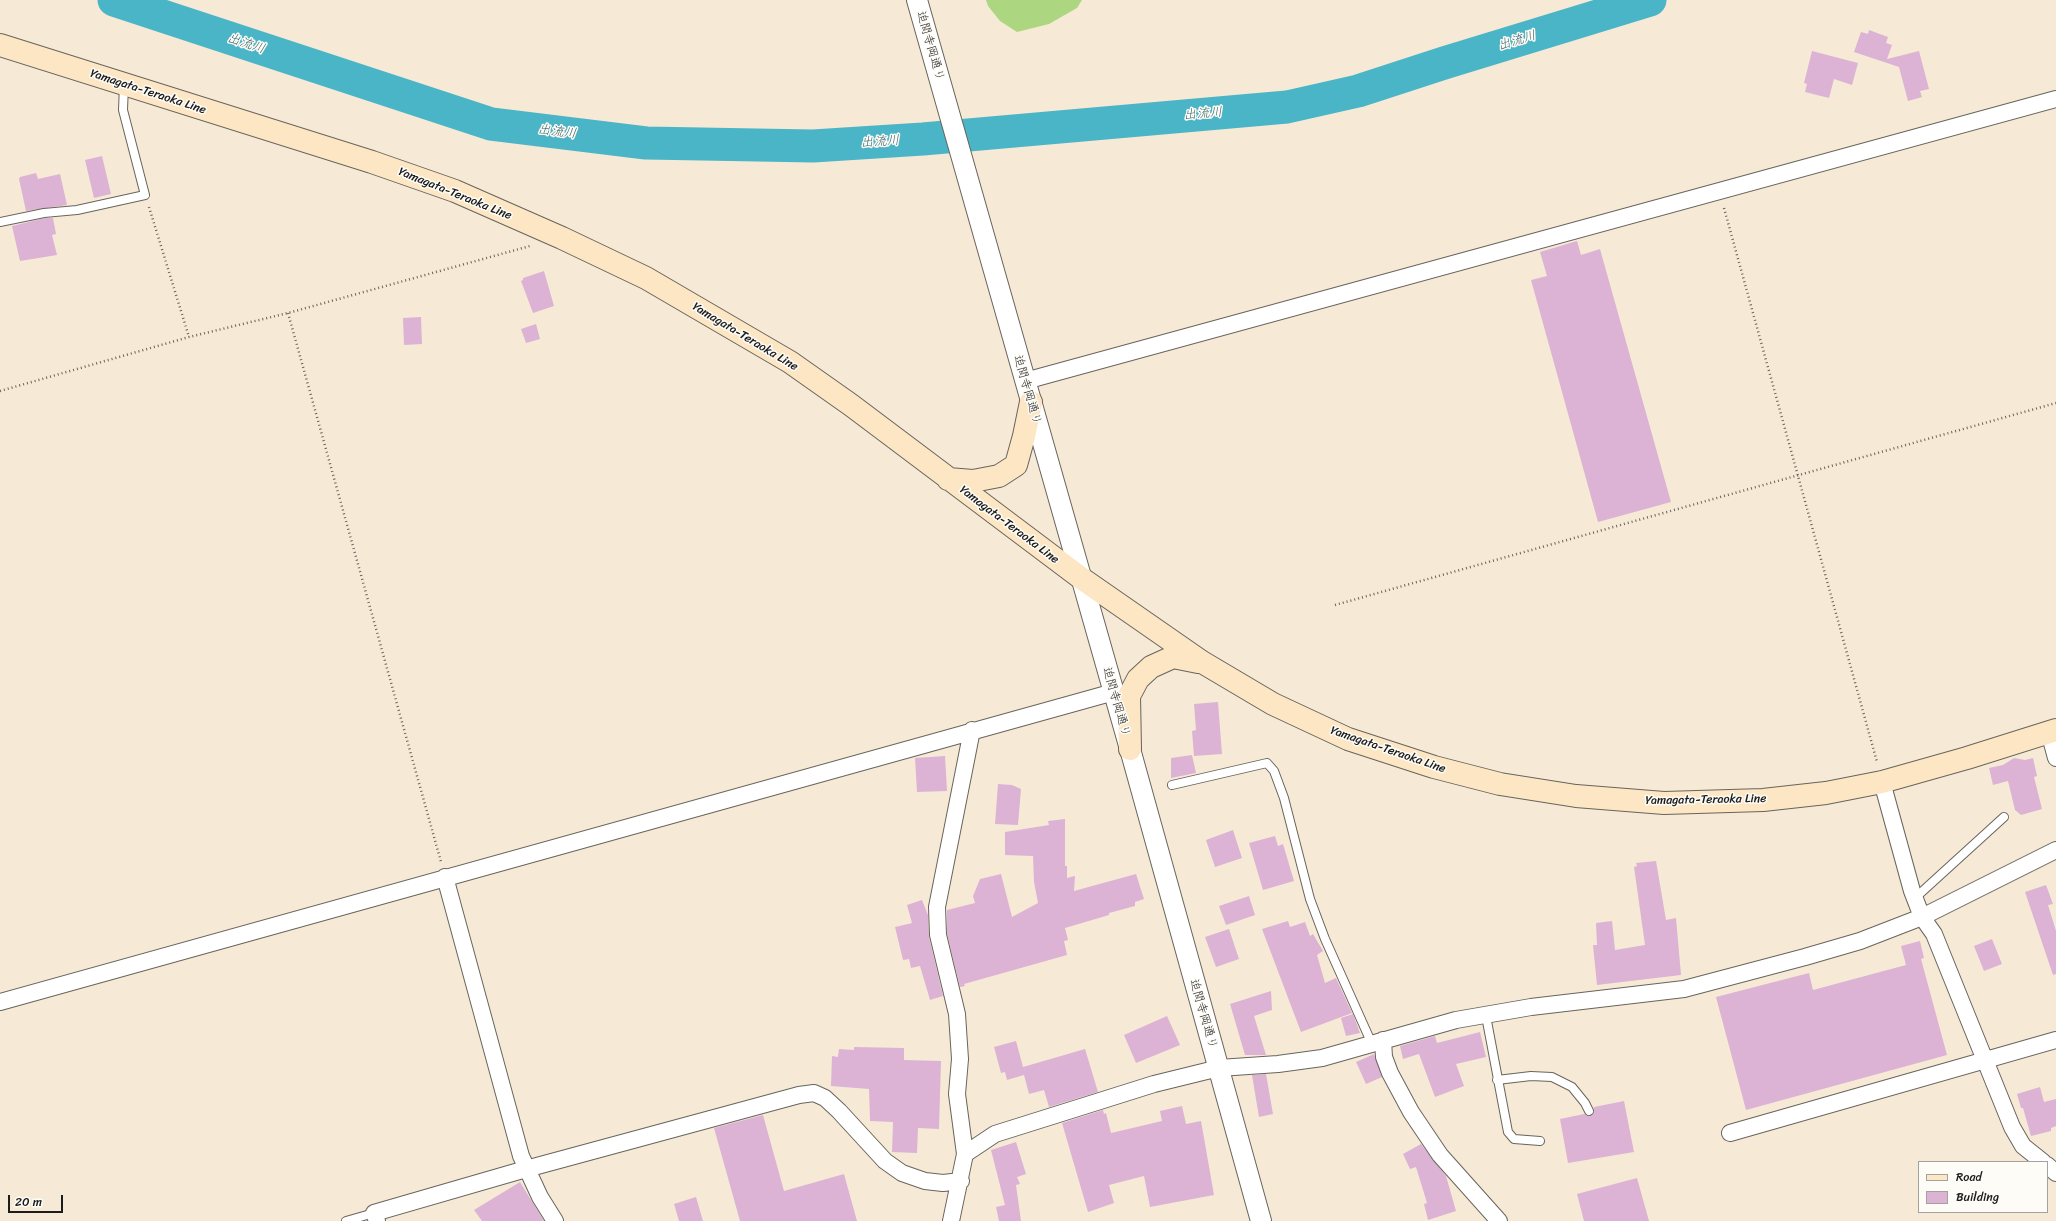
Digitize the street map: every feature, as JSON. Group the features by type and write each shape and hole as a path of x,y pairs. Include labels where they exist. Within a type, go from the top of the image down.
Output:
{"main road":[{"name":"Yamagata-Teraoka Line","path":"0,45 372,162 455,191 646,278 790,362 851,405 1081,578 1202,662 1273,704 1348,739 1434,767 1500,784 1576,796 1664,803 1763,800 1826,793 1882,782 1967,758 2052,731"},
{"path":"948,479 973,481 999,476 1016,465 1031,402"},
{"path":"1130,749 1129,696 1138,679 1151,667 1173,657 1202,662"}],"street":[{"name":"迫間寺岡通り","path":"917,0 1114,692 1262,1221"},
{"path":"1025,381 1719,190 2056,100"},
{"path":"0,1002 972,730 1114,692"},
{"path":"951,1221 961,1182 961,1169 965,1154 957,1094 960,1059 957,1014 938,936 937,907 972,730"},
{"path":"2052,731 2056,758"},
{"path":"1882,782 1915,898 1922,917 1934,934 2012,1127 2023,1146 2042,1161"},
{"path":"965,1154 995,1134 1154,1084 1218,1068 1278,1064 1322,1058 1456,1020 1531,1007 1684,989 1860,940 1922,917 2056,850"},
{"path":"445,877 526,1169 554,1221"},
{"path":"1730,1133 2056,1040"},
{"path":"1378,1042 1390,1074 1411,1112 1440,1155 1499,1221"},
{"path":"375,1217 526,1169 791,1097 814,1093 825,1098 885,1160 902,1173 925,1181 943,1183 961,1182"},
{"path":"2048,1166 2056,1173"}],"lane":[{"path":"0,222 44,213 77,210 145,195 123,110 124,85"},
{"path":"1172,785 1267,763 1274,771 1284,798 1310,899 1325,939 1378,1042"},
{"path":"1915,898 2004,817"},
{"path":"1486,1016 1508,1132 1514,1139 1540,1141"},
{"path":"1497,1080 1531,1076 1552,1077 1572,1087 1585,1103 1588,1111"},
{"path":"346,1221 375,1217"}],"path":[{"path":"1719,190 1882,782"},
{"path":"145,195 189,338"},
{"path":"0,391 189,338 288,313 531,246"},
{"path":"288,313 445,877"},
{"path":"1335,605 2056,403"}],"green space":[{"path":"986,0 1082,0 1077,8 1049,24 1017,32 1000,21 988,6"}],"building":[{"path":"1869,30 1888,37 1886,43 1892,45 1887,59 1919,51 1929,89 1920,91 1922,97 1908,101 1899,67 1854,52 1861,32 1868,34"},
{"path":"1812,51 1858,63 1852,85 1834,79 1829,98 1805,92 1807,84 1804,83"},
{"path":"102,156 111,194 94,198 85,160"},
{"path":"36,173 38,179 60,174 67,205 26,211 19,179 20,177"},
{"path":"45,218 53,218 56,234 52,235 57,255 20,261 12,226"},
{"path":"1577,241 1581,255 1600,249 1671,502 1598,522 1531,280 1547,276 1540,252"},
{"path":"544,271 554,306 533,313 521,281 523,278"},
{"path":"421,317 422,344 404,345 403,318"},
{"path":"536,324 540,339 526,343 521,329"},
{"path":"1218,702 1222,754 1194,756 1192,731 1196,730 1194,704"},
{"path":"1192,755 1196,773 1171,778 1171,758"},
{"path":"945,756 947,791 917,792 915,758"},
{"path":"2014,758 2025,760 2033,758 2037,776 2034,777 2042,809 2021,815 2015,810 2008,781 1993,785 1989,768 2003,765"},
{"path":"998,784 1012,785 1021,789 1018,825 995,824"},
{"path":"1065,819 1065,866 1067,866 1067,878 1075,876 1074,891 1136,874 1144,899 1135,902 1135,906 1065,928 1068,940 1064,941 1067,955 964,984 965,986 960,987 947,934 947,910 975,903 973,896 980,879 1001,874 1012,917 1038,903 1034,882 1033,856 1005,855 1005,832 1049,825 1048,821"},
{"path":"1233,830 1242,858 1215,867 1206,840"},
{"path":"1275,836 1278,846 1283,844 1294,881 1263,890 1249,843"},
{"path":"1656,861 1666,920 1676,918 1681,975 1597,985 1593,945 1597,945 1596,923 1612,921 1615,950 1645,945 1634,867 1637,866 1636,863"},
{"path":"2046,885 2053,904 2048,905 2056,931 2056,974 2053,975 2025,892"},
{"path":"1249,896 1255,915 1226,925 1219,906"},
{"path":"922,900 928,915 929,937 943,996 930,1000 920,966 911,968 909,959 903,960 895,927 912,923 907,905"},
{"path":"1288,921 1290,927 1305,922 1310,936 1313,934 1323,951 1317,955 1325,983 1336,978 1352,1013 1301,1032 1262,929"},
{"path":"1229,929 1239,959 1216,967 1205,937"},
{"path":"1992,939 2002,964 1984,971 1974,946"},
{"path":"1920,941 1924,958 1921,959 1947,1055 1746,1110 1716,997 1809,973 1813,990 1906,965 1901,946"},
{"path":"1271,991 1272,1010 1254,1016 1266,1055 1245,1055 1230,1004"},
{"path":"1353,1014 1360,1033 1346,1036 1341,1018"},
{"path":"1167,1016 1180,1045 1136,1063 1124,1035"},
{"path":"1480,1032 1486,1057 1456,1064 1464,1086 1435,1097 1419,1054 1403,1059 1400,1046 1435,1036 1437,1043"},
{"path":"1016,1041 1023,1067 1085,1049 1098,1092 1049,1107 1044,1090 1029,1094 1024,1075 1007,1080 1005,1072 1001,1073 994,1047"},
{"path":"854,1047 904,1048 904,1060 941,1061 939,1129 918,1128 917,1153 892,1152 893,1122 870,1121 869,1089 831,1086 832,1056 838,1057 839,1049 854,1050"},
{"path":"1374,1054 1382,1077 1366,1084 1356,1062"},
{"path":"1266,1074 1273,1114 1259,1117 1252,1075"},
{"path":"2040,1087 2044,1102 2056,1099 2056,1126 2051,1128 2051,1131 2031,1136 2023,1108 2021,1108 2017,1094"},
{"path":"1624,1101 1634,1152 1568,1163 1560,1119 1584,1114 1591,1116 1594,1112 1594,1107"},
{"path":"1182,1106 1186,1124 1201,1121 1214,1195 1150,1207 1144,1176 1109,1185 1114,1203 1088,1212 1062,1123 1103,1110 1104,1114 1106,1113 1111,1133 1162,1121 1160,1111"},
{"path":"763,1115 784,1191 844,1174 857,1221 740,1221 714,1128"},
{"path":"1016,1142 1026,1174 1017,1177 1020,1184 1016,1185 1021,1221 999,1221 996,1207 1005,1205 991,1150"},
{"path":"1421,1144 1446,1176 1456,1211 1428,1220 1424,1204 1427,1203 1416,1167 1410,1169 1403,1154"},
{"path":"1637,1178 1649,1221 1584,1221 1577,1194"},
{"path":"520,1182 544,1221 482,1221 474,1210"},
{"path":"696,1197 703,1221 679,1221 674,1204"}],"waterway":[{"name":"出流川","path":"114,0 491,124 646,143 813,146 923,139 1287,107 1358,91 1650,0"}]}
